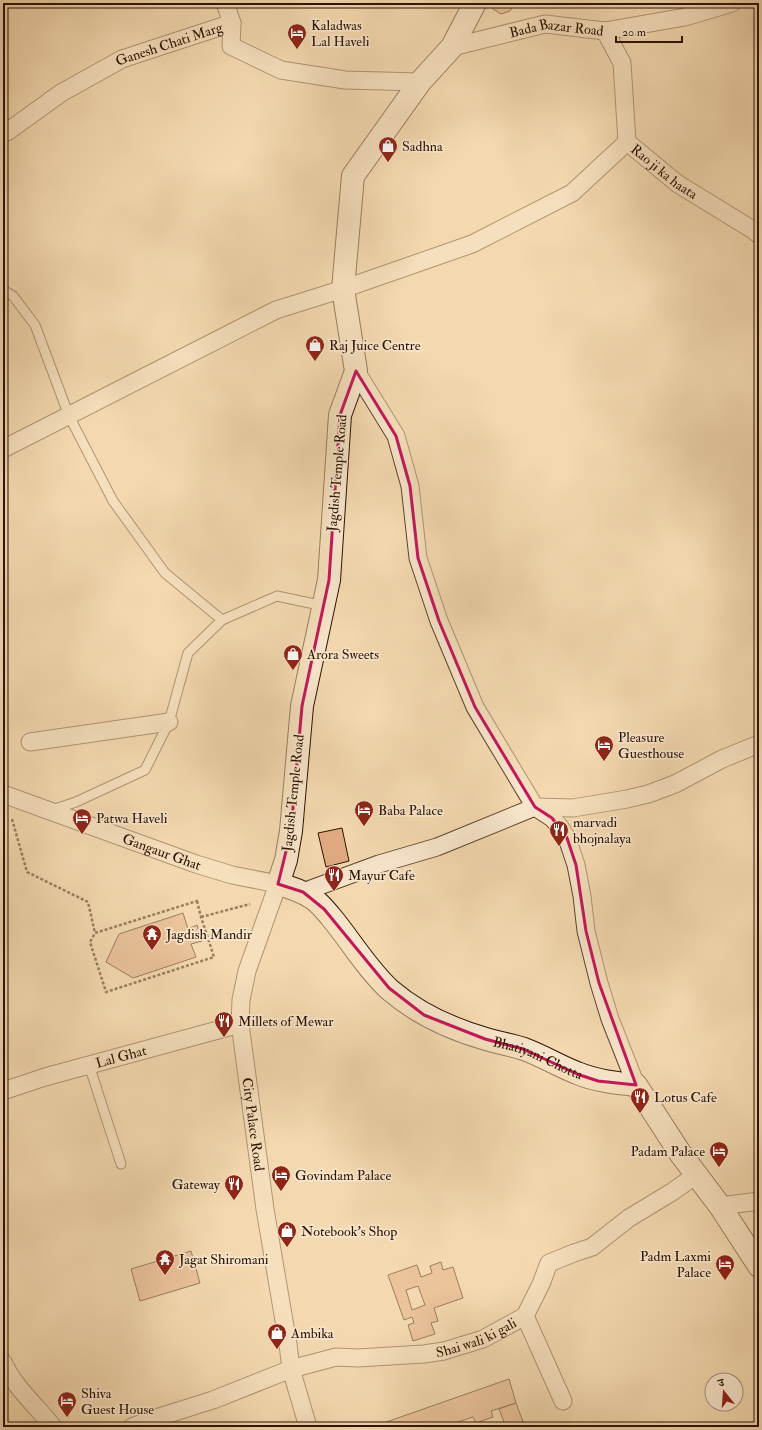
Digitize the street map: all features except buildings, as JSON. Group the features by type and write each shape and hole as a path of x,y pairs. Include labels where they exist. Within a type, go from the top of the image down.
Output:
{"main road":[{"name":"Jagdish Temple Road","path":"276,891 286,860 291,832 302,706 329,580 340,415 356,371 343,289 353,176 420,82 452,47 475,3"},
{"name":"Bhatiyani Chotta","path":"276,891 303,892 314,899 337,925 369,967 406,1003 424,1015 450,1027 523,1049 577,1074 598,1080 636,1085"},
{"path":"636,1085 680,1152 720,1206 759,1266"}],"street":[{"path":"224,3 232,23"},
{"name":"Bada Bazar Road","path":"452,47 545,24 605,31 685,17 732,3"},
{"name":"Ganesh Chati Marg","path":"3,133 7,132 61,93 122,59 232,23 231,46 281,70 345,80 420,82"},
{"name":"Rao ji ka haata","path":"605,31 622,63 627,142 678,184 759,235"},
{"path":"3,449 276,310 343,289 472,244 572,193 627,142"},
{"path":"356,371 396,436 410,486 418,558 439,621 475,707 535,807 552,818 567,838 576,865 582,896 586,931 599,983 610,1019 636,1085"},
{"path":"30,742 169,722"},
{"path":"303,892 379,864 437,847 535,807 573,808 648,794 675,784 722,759 759,744"},
{"name":"Gangaur Ghat","path":"4,794 108,833 276,891"},
{"name":"City Palace Road","path":"276,891 247,971 241,1000 240,1024 265,1209 291,1369"},
{"name":"Lal Ghat","path":"3,1091 45,1077 240,1024"},
{"name":"Shai wali ki gali","path":"132,1427 213,1400 291,1369 336,1357 358,1358 424,1354 444,1351 482,1339 525,1316 541,1284 549,1263 592,1247 629,1218 672,1192 696,1175"},
{"path":"720,1206 759,1201"},
{"path":"525,1316 563,1401"},
{"path":"3,1362 8,1374 52,1427"},
{"path":"291,1369 308,1427"}],"lane":[{"path":"3,290 13,296 35,325 69,416 113,501 165,573 222,620"},
{"path":"51,811 76,802 145,770 169,722 188,653 222,620 277,596 324,606"},
{"path":"89,1065 121,1164"}],"path":[{"path":"4,794 27,872 88,902 95,933 90,942 106,992 214,957 197,901 95,933"},
{"path":"201,917 276,891"}],"highlighted area":[{"path":"356,371 396,436 410,486 418,558 439,621 475,707 535,807 552,818 567,838 576,865 586,931 599,983 636,1085 598,1081 577,1074 523,1049 485,1039 424,1015 389,988 324,909 303,892 278,884 291,831 302,706 329,580 340,415"}],"place":[{"name":"Kaladwas Lal Haveli","path":"297,50"},
{"name":"Sadhna","path":"388,163"},
{"name":"Raj Juice Centre","path":"315,362"},
{"name":"Arora Sweets","path":"293,671"},
{"name":"Pleasure Guesthouse","path":"604,762"},
{"name":"Baba Palace","path":"364,827"},
{"name":"Patwa Haveli","path":"82,835"},
{"name":"marvadi bhojnalaya","path":"559,847"},
{"name":"Mayur Cafe","path":"334,892"},
{"name":"Jagdish Mandir","path":"152,951"},
{"name":"Millets of Mewar","path":"224,1038"},
{"name":"Lotus Cafe","path":"640,1114"},
{"name":"Padam Palace","path":"719,1168"},
{"name":"Govindam Palace","path":"281,1192"},
{"name":"Gateway","path":"234,1201"},
{"name":"Notebook's Shop","path":"287,1248"},
{"name":"Jagat Shiromani","path":"165,1276"},
{"name":"Padm Laxmi Palace","path":"725,1281"},
{"name":"Ambika","path":"277,1350"},
{"name":"Shiva Guest House","path":"67,1418"}]}
